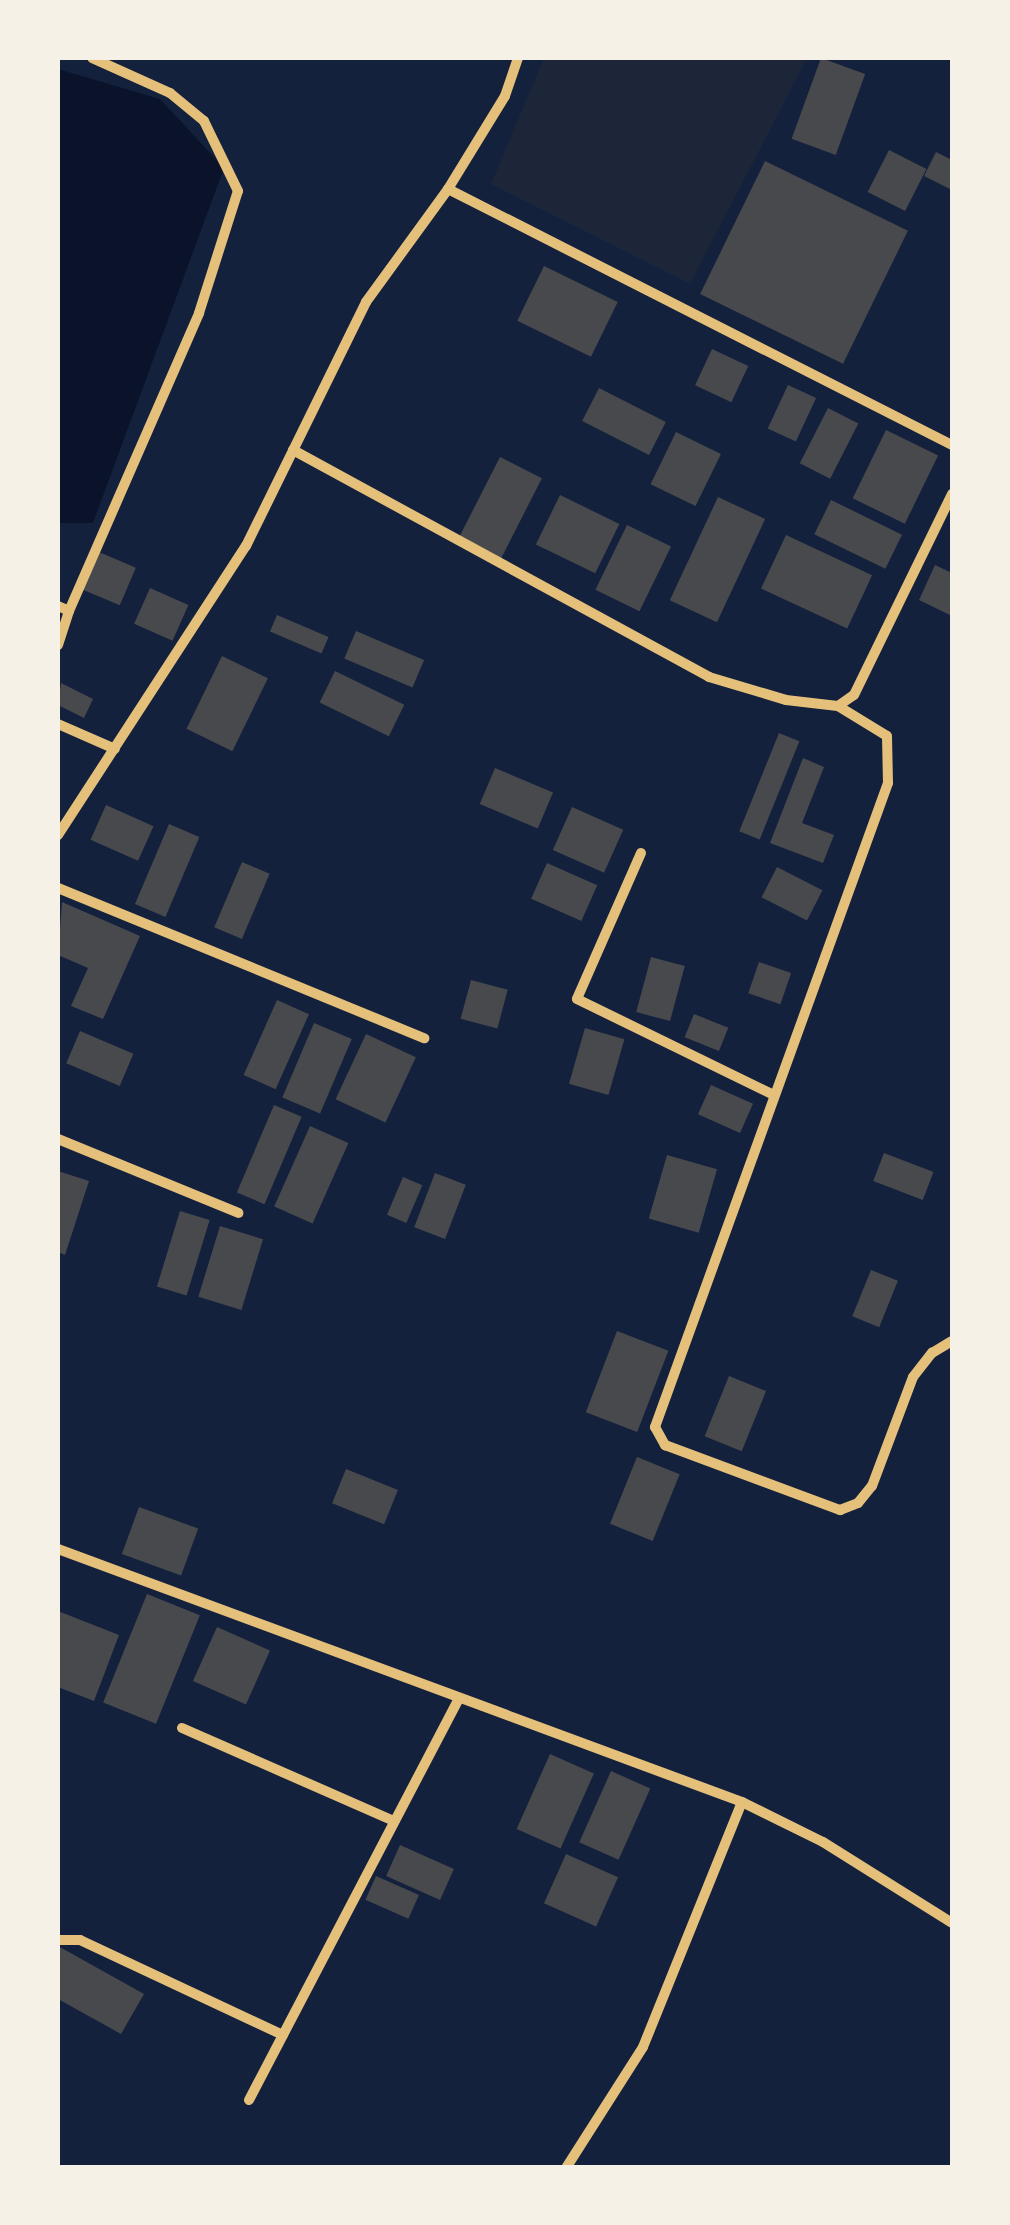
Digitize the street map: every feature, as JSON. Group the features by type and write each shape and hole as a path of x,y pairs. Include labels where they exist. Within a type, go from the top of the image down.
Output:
{"street":[{"path":"58,644 63,609 200,313 238,191 204,121 170,93 92,58"},
{"path":"58,835 246,546 366,302 448,189 505,96 518,58"},
{"path":"448,189 952,445"},
{"path":"294,450 709,678 786,700 838,706 887,736 888,782 654,1427 664,1445 840,1510 858,1504 872,1486 912,1377 932,1353 952,1341"},
{"path":"838,706 854,695 952,494"},
{"path":"58,724 116,749"},
{"path":"641,853 577,1000 774,1095"},
{"path":"58,888 424,1038"},
{"path":"58,1139 238,1213"},
{"path":"58,1549 742,1802 824,1842 952,1923"},
{"path":"249,2100 458,1700"},
{"path":"182,1728 394,1822"},
{"path":"566,2168 643,2047 742,1802"},
{"path":"58,1940 80,1940 283,2035"}],"shaded area":[{"path":"544,58 807,58 690,284 491,184"},
{"path":"58,69 160,99 224,168 93,523 58,523"}],"building":[{"path":"821,58 865,74 836,155 792,139"},
{"path":"889,150 926,169 905,211 868,192"},
{"path":"936,152 952,160 952,190 924,176"},
{"path":"765,161 908,231 843,364 700,294"},
{"path":"544,266 618,302 591,357 517,321"},
{"path":"712,349 748,366 731,402 695,385"},
{"path":"788,385 816,398 796,442 768,429"},
{"path":"599,388 666,422 649,455 582,421"},
{"path":"828,408 858,423 830,479 800,463"},
{"path":"886,430 938,455 905,524 853,498"},
{"path":"676,432 721,454 696,506 651,484"},
{"path":"500,457 542,478 501,559 459,537"},
{"path":"560,495 619,524 595,573 536,544"},
{"path":"718,497 765,519 717,622 670,600"},
{"path":"831,500 902,535 885,569 814,534"},
{"path":"627,525 671,546 639,611 595,590"},
{"path":"786,535 872,575 847,629 761,588"},
{"path":"99,552 136,568 120,605 83,590"},
{"path":"935,565 952,573 952,616 919,600"},
{"path":"150,588 188,605 173,641 134,624"},
{"path":"277,615 329,637 322,653 270,632"},
{"path":"356,631 424,660 412,688 344,659"},
{"path":"222,656 268,678 232,751 186,729"},
{"path":"335,671 404,705 389,736 320,702"},
{"path":"61,683 93,699 84,718 58,705"},
{"path":"779,733 799,741 760,840 739,831"},
{"path":"803,758 824,767 802,823 834,835 823,863 770,843"},
{"path":"495,768 553,793 538,829 480,804"},
{"path":"106,805 154,826 138,861 91,840"},
{"path":"572,807 623,830 604,873 553,850"},
{"path":"169,824 199,837 165,917 135,904"},
{"path":"242,862 270,874 242,939 214,927"},
{"path":"547,863 597,885 581,921 531,899"},
{"path":"777,867 822,890 807,920 762,897"},
{"path":"62,902 140,936 103,1019 71,1006 88,968 58,955"},
{"path":"651,957 685,966 670,1021 636,1012"},
{"path":"759,962 791,973 780,1004 748,993"},
{"path":"471,980 508,990 497,1028 461,1019"},
{"path":"277,1000 309,1014 276,1089 244,1075"},
{"path":"694,1014 728,1028 719,1051 685,1037"},
{"path":"314,1023 352,1039 320,1114 282,1098"},
{"path":"585,1028 624,1039 608,1095 569,1084"},
{"path":"80,1031 133,1054 120,1086 66,1063"},
{"path":"366,1034 416,1057 385,1122 336,1099"},
{"path":"711,1085 753,1104 740,1133 698,1114"},
{"path":"274,1105 302,1117 264,1204 237,1192"},
{"path":"310,1126 348,1143 313,1223 274,1206"},
{"path":"884,1153 933,1172 923,1200 873,1181"},
{"path":"667,1155 717,1169 699,1233 649,1218"},
{"path":"58,1171 89,1181 65,1255 58,1252"},
{"path":"435,1173 466,1185 445,1239 414,1227"},
{"path":"403,1177 422,1185 406,1223 387,1215"},
{"path":"180,1211 210,1220 187,1296 157,1287"},
{"path":"220,1226 263,1239 241,1310 198,1297"},
{"path":"871,1270 898,1281 879,1327 852,1316"},
{"path":"617,1331 668,1351 637,1432 586,1412"},
{"path":"729,1376 766,1391 742,1451 705,1436"},
{"path":"637,1457 680,1474 653,1541 610,1524"},
{"path":"346,1469 398,1490 384,1524 332,1503"},
{"path":"139,1507 198,1529 181,1576 122,1554"},
{"path":"147,1594 200,1615 156,1724 103,1702"},
{"path":"58,1611 119,1635 94,1701 58,1687"},
{"path":"217,1627 270,1651 246,1704 193,1681"},
{"path":"550,1754 594,1774 560,1848 517,1829"},
{"path":"611,1771 650,1788 619,1860 579,1842"},
{"path":"400,1845 454,1869 440,1900 386,1876"},
{"path":"566,1854 618,1877 596,1927 544,1903"},
{"path":"376,1876 419,1895 408,1919 365,1900"},
{"path":"58,1946 144,1994 121,2034 58,1999"}]}
